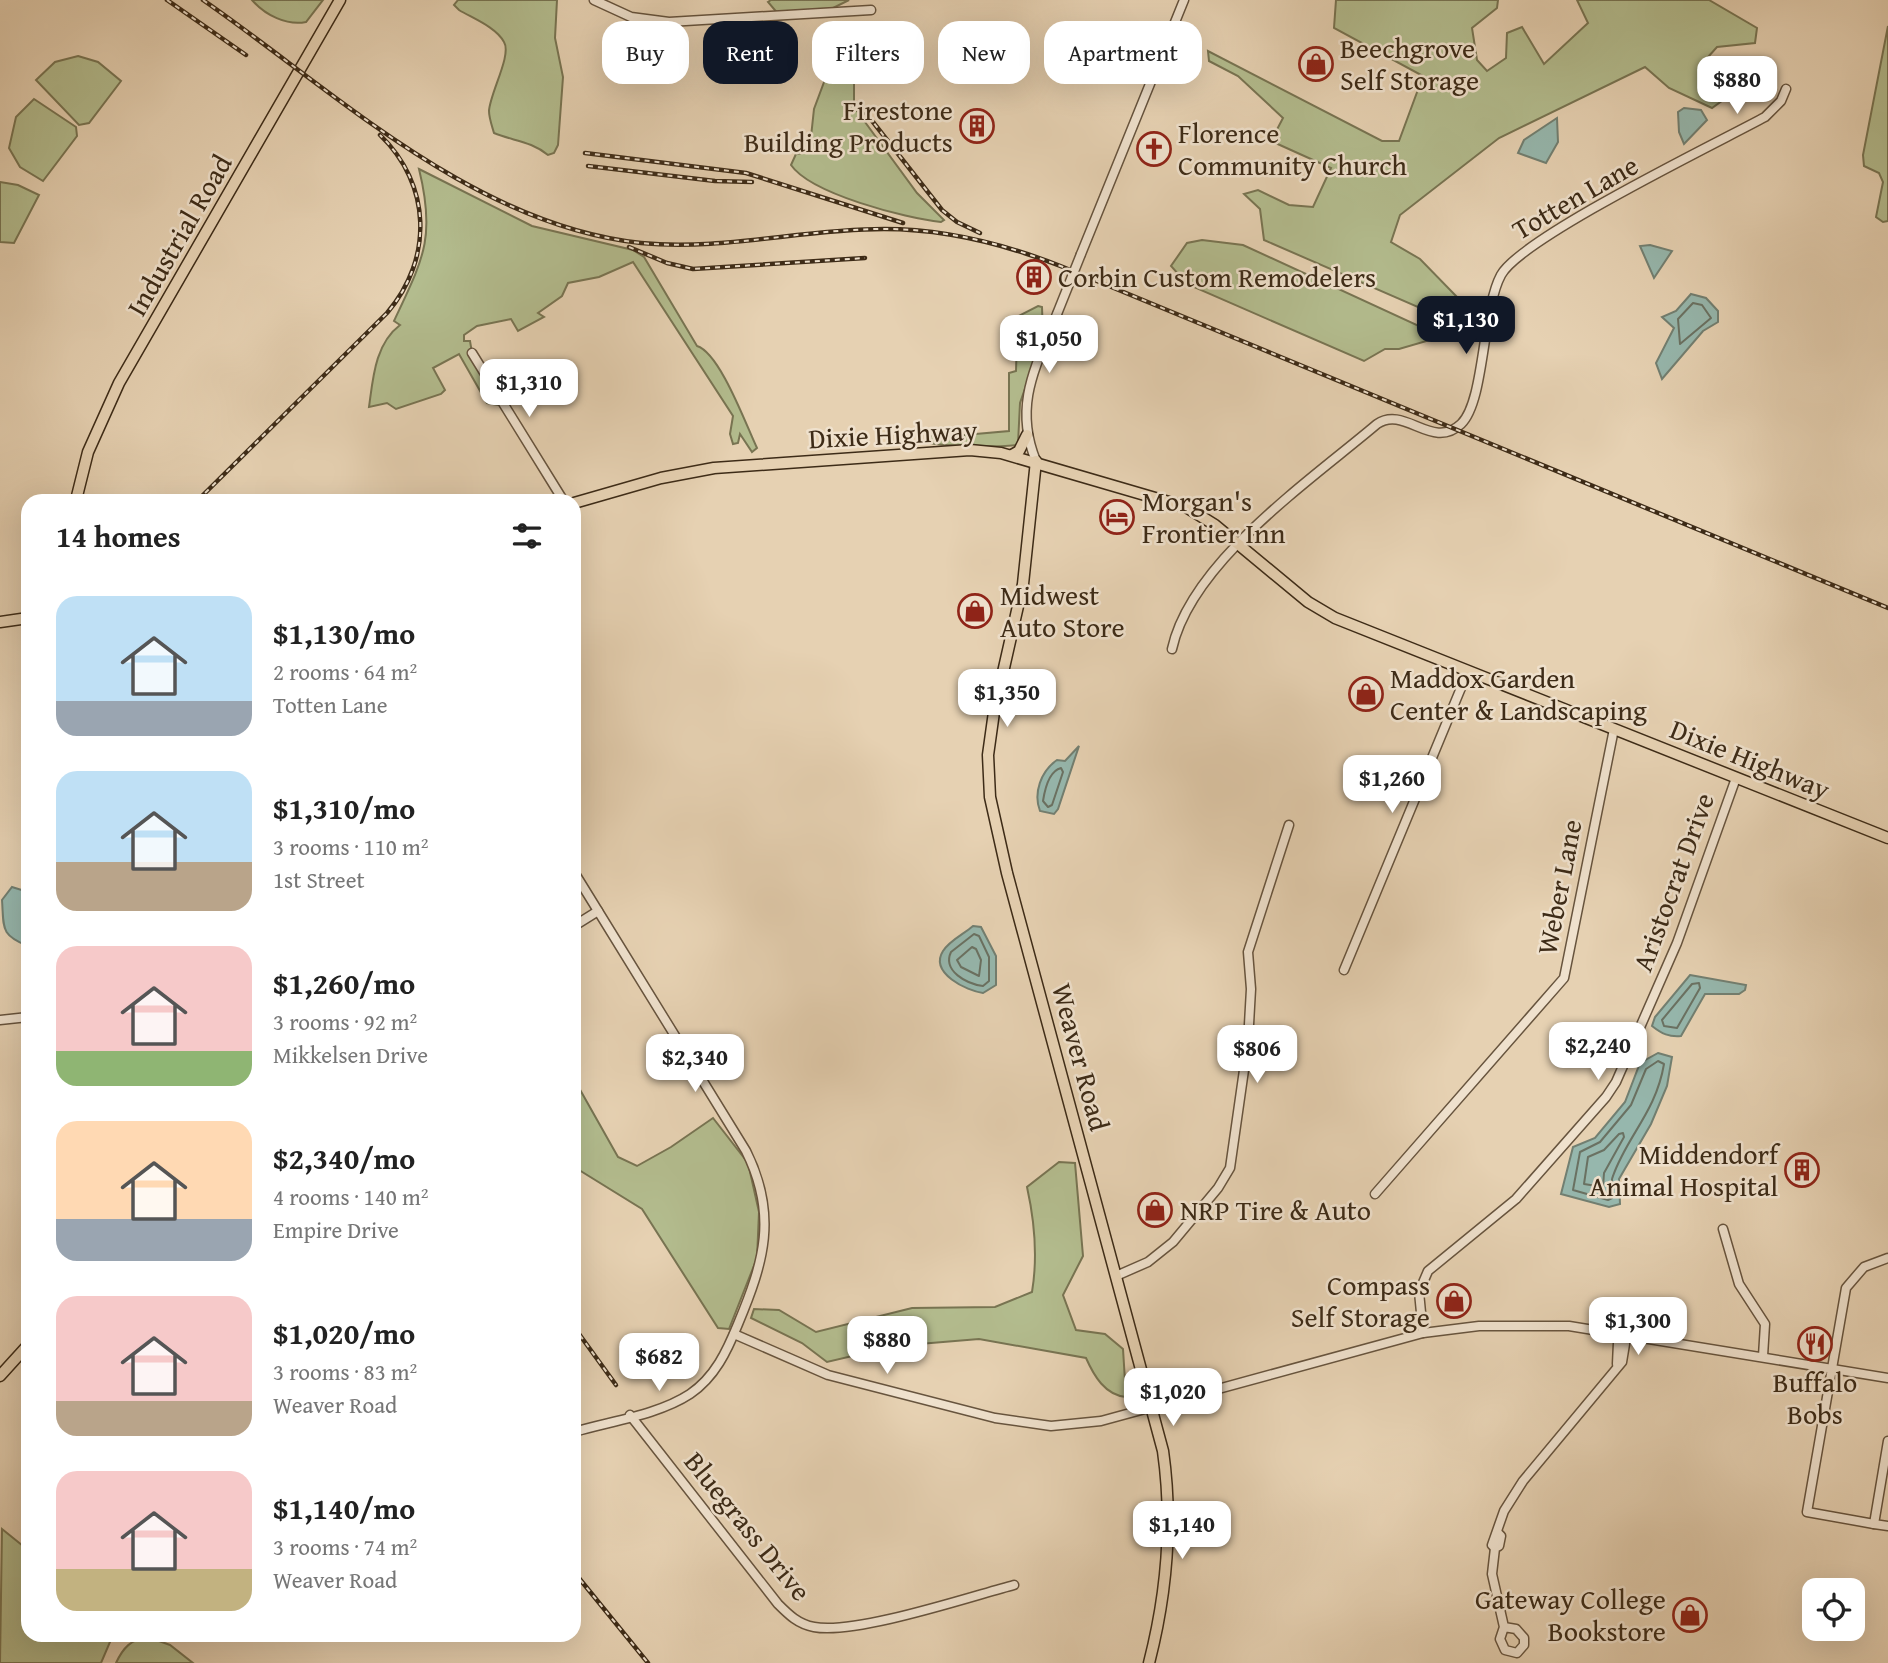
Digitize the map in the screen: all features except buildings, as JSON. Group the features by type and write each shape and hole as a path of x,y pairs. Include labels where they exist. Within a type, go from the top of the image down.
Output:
{"main road":[{"name":"Industrial Road","path":"78,494 88,452 119,383 340,0"},
{"path":"1012,455 1019,451 1027,435"},
{"name":"Dixie Highway","path":"581,501 650,481 714,468 970,450 1036,461 1186,507 1320,610 1888,838"},
{"name":"Weaver Road","path":"1036,461 1020,605 991,732 990,797 1007,873 1152,1408 1166,1471 1166,1572 1149,1663"},
{"path":"1034,484 1042,473 1053,466"},
{"path":"0,622 21,619"},
{"path":"0,1376 21,1353"}],"street":[{"path":"594,0 631,17 669,22 871,10"},
{"path":"1036,461 1027,435 1026,399 1057,314 1184,0"},
{"name":"Totten Lane","path":"1237,544 1382,420 1397,420 1438,434 1450,432 1461,424 1474,398 1493,298 1508,265 1573,220 1765,117 1781,101 1786,89"},
{"path":"472,353 559,494"},
{"path":"1172,649 1183,613 1237,544"},
{"path":"1343,970 1468,671"},
{"name":"Weber Lane","path":"1375,1194 1564,978 1614,729"},
{"name":"Aristocrat Drive","path":"1423,1333 1419,1292 1428,1271 1516,1199 1606,1097 1616,1082 1677,943 1737,778"},
{"path":"1116,1276 1148,1262 1173,1242 1218,1188 1230,1168 1248,1042 1251,989 1248,952 1289,825"},
{"path":"581,883 746,1150 758,1180 765,1217 763,1254 721,1362 696,1390 678,1401 581,1430"},
{"path":"581,922 598,911"},
{"path":"0,1020 21,1018"},
{"path":"1723,1229 1739,1283 1765,1324 1763,1356"},
{"path":"1888,1258 1864,1267 1846,1288 1807,1512 1888,1526"},
{"path":"734,1334 843,1380 1014,1422 1051,1426 1077,1425 1152,1408 1423,1333 1511,1325 1569,1326 1623,1337 1763,1356 1888,1378"},
{"path":"1504,1627 1492,1578 1495,1548 1499,1546 1501,1536 1498,1533 1504,1511 1523,1481 1552,1449 1617,1364 1622,1362 1625,1344 1623,1337"},
{"name":"Bluegrass Drive","path":"630,1415 778,1604 799,1622 827,1628 861,1624 1014,1585"},
{"path":"1874,1524 1888,1441"}],"green space":[{"path":"252,0 323,0 306,22 299,23 277,18"},
{"path":"458,0 557,0 555,38 563,77 558,145 554,153 548,155 528,144 494,133 489,111 506,48 495,32 454,5"},
{"path":"849,0 825,12 779,15 768,2"},
{"path":"1336,0 1498,0 1497,8 1472,28 1477,60 1487,71 1506,58 1507,33 1522,27 1544,64 1588,23 1577,0 1709,0 1757,28 1755,43 1717,47 1708,57 1726,98 1712,108 1669,88 1645,67 1499,138 1400,215 1391,242 1420,259 1458,298 1452,314 1443,318 1264,240 1260,209 1244,194 1258,190 1289,205 1313,207 1331,168 1271,141 1283,118 1238,76 1209,61 1208,51 1382,141 1399,141 1423,76 1334,28"},
{"path":"1888,26 1888,221 1883,222 1876,217 1883,182 1879,173 1864,166 1863,155"},
{"path":"78,56 98,62 121,81 89,123 79,125 36,80 55,62"},
{"path":"823,84 854,84 854,107 917,193 944,220 941,222 905,215 860,203 818,186 802,176 791,165 796,154 803,153 810,146 814,109"},
{"path":"34,99 76,127 77,136 43,181 20,167 9,148 16,117"},
{"path":"419,169 532,226 633,250 644,257 697,346 706,351 723,375 757,448 752,452 740,434 738,443 733,444 730,434 733,416 633,262 599,277 568,283 562,296 538,313 544,317 518,331 511,319 477,326 464,335 464,341 470,341 472,353 502,401 498,405 487,403 459,354 433,368 445,390 441,394 396,409 387,403 369,407 380,352 400,325 394,321 413,281 424,248 426,213"},
{"path":"0,182 18,185 39,195 14,243 0,242"},
{"path":"1202,240 1243,245 1432,332 1430,340 1399,349 1385,349 1364,361 1187,284 1171,266 1187,243"},
{"path":"1038,306 1042,307 1043,337 1020,403 1018,444 976,446 930,443 930,436 941,433 942,437 1009,431 1009,373 1016,371 1017,336 1010,335 1007,322"},
{"path":"581,1091 618,1157 637,1166 713,1118 748,1163 759,1212 757,1258 729,1329 718,1328 642,1209 581,1171"},
{"path":"1059,1162 1075,1163 1083,1256 1063,1295 1076,1330 1105,1334 1123,1349 1126,1397 1106,1389 1086,1358 979,1339 895,1346 827,1362 802,1343 751,1318 754,1309 779,1310 816,1332 912,1308 995,1307 1032,1292 1035,1240 1027,1187"},
{"path":"2,1529 21,1544 21,1642 110,1642 101,1663 0,1663"},
{"path":"133,1642 162,1642 170,1645 193,1663 116,1663 128,1645"}],"water":[{"path":"1684,108 1701,110 1707,120 1684,144 1679,132 1678,112"},
{"path":"1557,118 1558,142 1546,163 1518,153 1524,140"},
{"path":"1650,245 1672,251 1654,278 1640,246"},
{"path":"1691,294 1706,298 1718,311 1718,322 1703,331 1662,379 1656,363 1674,328 1662,317 1676,311"},
{"path":"1079,746 1058,809 1054,814 1040,811 1037,797 1043,776 1057,760 1065,761"},
{"path":"12,887 21,890 21,943 12,938 5,929 2,900"},
{"path":"973,926 981,927 996,956 996,985 983,993 960,985 941,967 940,959 946,947"},
{"path":"1690,975 1746,985 1745,990 1739,994 1705,994 1681,1036 1662,1033 1652,1026 1655,1017"},
{"path":"1658,1053 1672,1057 1667,1086 1651,1124 1619,1179 1620,1204 1609,1207 1561,1194 1573,1147 1595,1138 1625,1102 1640,1063"}],"railway":[{"path":"167,0 246,55"},
{"path":"203,0 410,150 464,183 521,211 580,231 641,243 702,244 884,229 953,235 1019,251 1888,608"},
{"path":"862,108 942,210 957,222 980,233"},
{"path":"204,494 387,313 402,292 413,269 419,245 417,198 397,154 380,135"},
{"path":"585,153 746,173 903,223"},
{"path":"588,166 715,181 752,182"},
{"path":"629,247 667,263 693,269 865,258"},
{"path":"581,1337 616,1385"},
{"path":"581,1581 648,1663"}],"place":[{"name":"Beechgrove Self Storage","path":"1316,64"},
{"name":"Firestone Building Products","path":"977,126"},
{"name":"Florence Community Church","path":"1154,149"},
{"name":"Corbin Custom Remodelers","path":"1034,277"},
{"name":"Morgan's Frontier Inn","path":"1117,517"},
{"name":"Midwest Auto Store","path":"975,611"},
{"name":"Maddox Garden Center & Landscaping","path":"1366,694"},
{"name":"Middendorf Animal Hospital","path":"1802,1170"},
{"name":"NRP Tire & Auto","path":"1155,1210"},
{"name":"Compass Self Storage","path":"1454,1301"},
{"name":"Buffalo Bobs","path":"1815,1344"},
{"name":"Gateway College Bookstore","path":"1690,1615"}]}
